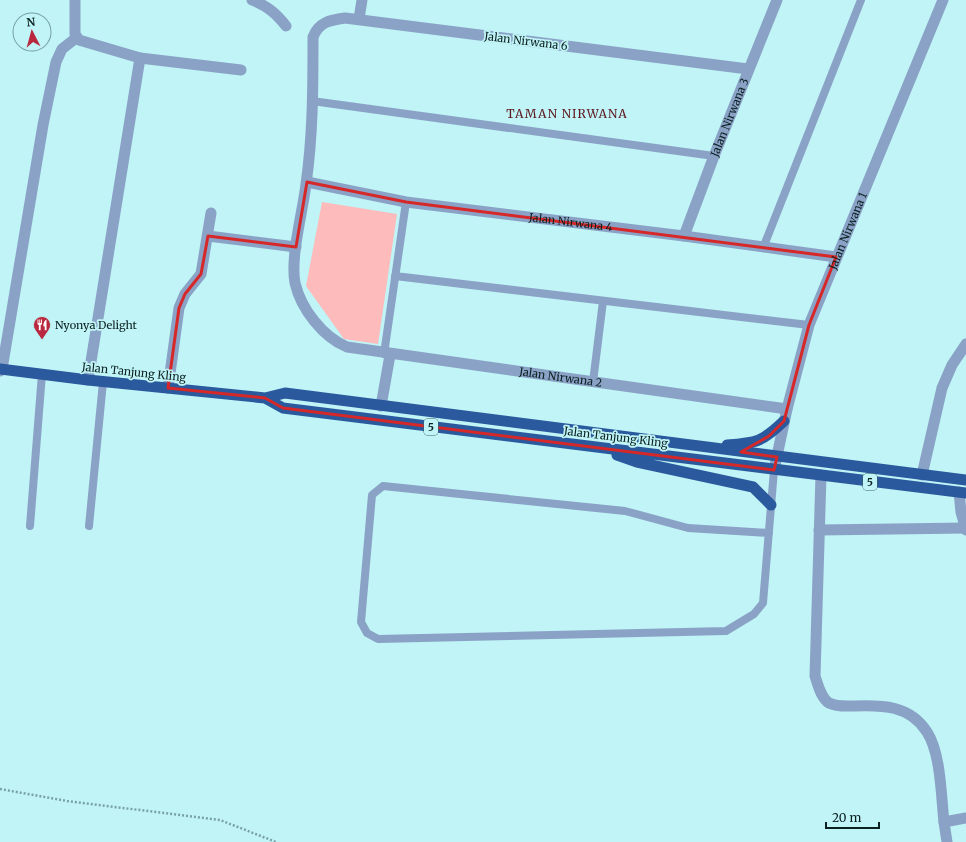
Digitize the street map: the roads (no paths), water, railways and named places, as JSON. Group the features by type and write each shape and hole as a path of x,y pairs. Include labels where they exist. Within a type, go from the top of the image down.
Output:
{"highway":[{"name":"Jalan Tanjung Kling","path":"1,370 265,398 285,393 698,447 966,480"},
{"name":"Jalan Tanjung Kling","path":"265,398 283,408 962,493"},
{"path":"698,447 752,444 769,436 784,421"},
{"path":"600,448 636,462 753,487 771,505"}],"street":[{"path":"75,0 76,38"},
{"path":"252,0 266,6 276,14 286,26"},
{"path":"360,19 362,0"},
{"name":"Jalan Nirwana 3","path":"684,236 748,69 777,0"},
{"name":"Jalan Nirwana 1","path":"774,470 784,421 809,325 943,0"},
{"name":"Jalan Nirwana 6","path":"312,101 313,38 316,29 322,23 345,18 748,69"},
{"path":"76,38 140,58 240,70"},
{"path":"1,370 43,125 56,62 62,50 76,38"},
{"path":"88,380 140,58"},
{"path":"208,236 296,247 307,182 312,101"},
{"name":"Jalan Nirwana 4","path":"307,182 406,202 684,236 836,257"},
{"path":"168,388 179,308 185,294 201,274 212,213"},
{"name":"Jalan Nirwana 2","path":"296,247 295,281 298,293 304,306 327,335 336,343 347,348 787,409"},
{"path":"922,475 942,388 952,365 966,344"},
{"path":"381,406 387,354"},
{"path":"821,476 815,676 819,690 829,702 841,706 878,705 897,708 913,716 927,732 935,750 947,842"},
{"path":"819,530 966,529 962,493"},
{"path":"944,822 966,818"}],"lane":[{"path":"763,248 861,0"},
{"path":"312,101 714,156"},
{"path":"387,354 395,276 406,202"},
{"path":"395,276 809,325"},
{"path":"593,382 603,301"},
{"path":"30,526 42,374"},
{"path":"89,526 103,382"},
{"path":"769,533 688,528 625,511 383,486 372,495 361,622 367,633 378,639 726,631 754,614 763,603 769,533 774,470"}],"place":[{"name":"Nyonya Delight","path":"42,340"}],"district":[{"name":"TAMAN NIRWANA","path":"567,113"}]}
